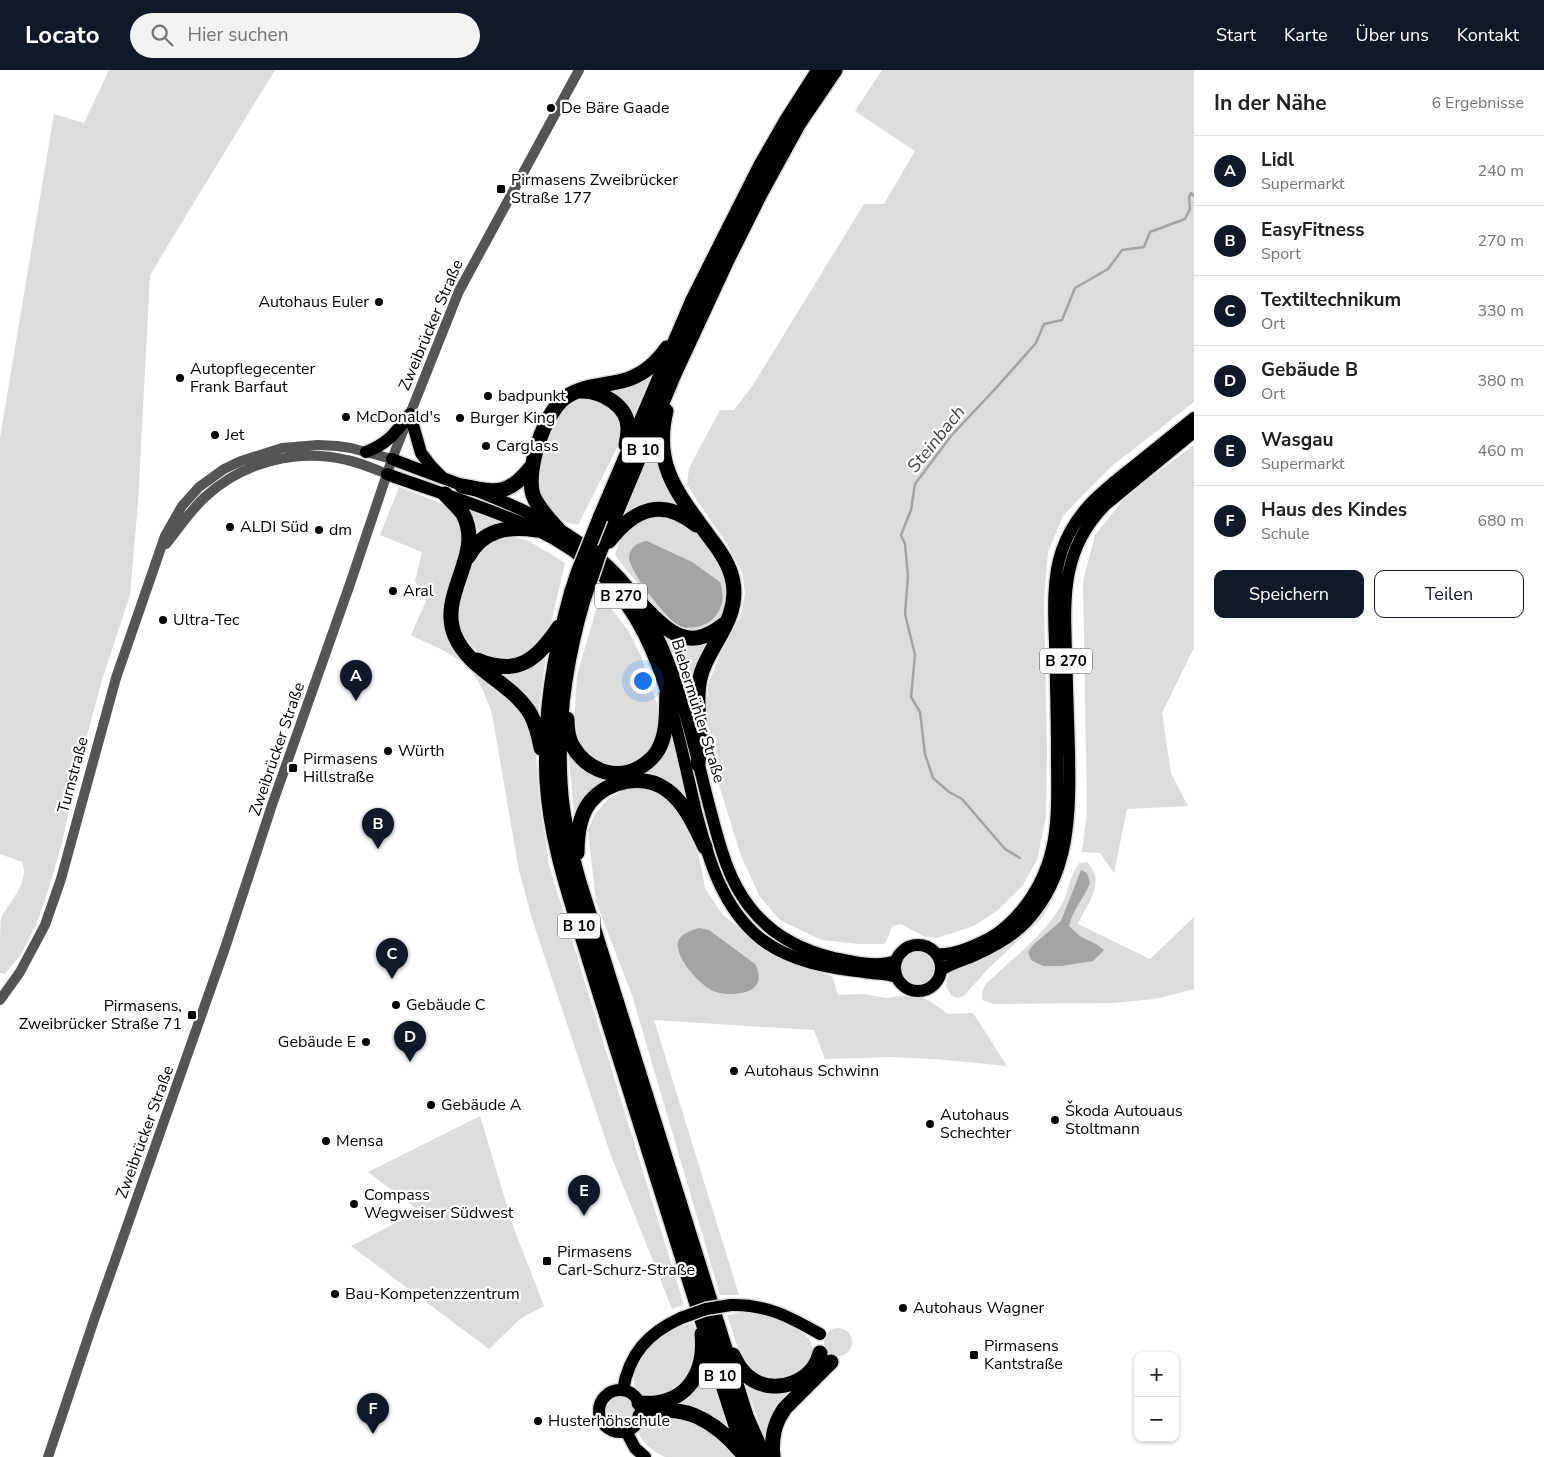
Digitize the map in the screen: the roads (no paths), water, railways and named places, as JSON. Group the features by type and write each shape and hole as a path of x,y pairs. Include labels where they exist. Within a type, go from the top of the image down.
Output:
{"highway":[{"name":"B 10","path":"747,1457 565,882 554,840 547,782 546,746 550,685 564,618 578,596 600,553 609,525 623,465 679,333 760,167 819,70"},
{"name":"B 10","path":"764,1457 746,1416 579,882 568,840 561,798 559,740 564,686 578,596 578,573 609,525 674,374 760,194 799,123 836,70"},
{"path":"558,529 542,510 534,496 531,480 532,466 548,420 554,410 567,396 590,386 628,379 638,375 652,365 679,333"},
{"path":"674,374 662,425 662,444 665,462 676,490 723,556 733,581 734,604 727,622 703,668 701,676 698,698 700,740 698,764"},
{"path":"578,391 588,391 601,395 613,402 626,416 629,427 623,465"},
{"path":"462,486 496,492 520,481 532,466"},
{"path":"445,487 462,514 469,531 469,548 450,610 454,635 466,655 514,695 530,714 540,742 547,782"},
{"path":"609,525 623,524 638,514 651,510 667,510 680,514 710,538"},
{"path":"464,565 478,542 488,534 518,527 537,530"},
{"path":"636,599 671,632 691,638 702,637 715,631 727,622"},
{"path":"466,655 488,665 511,666 523,664 541,652 564,618"},
{"path":"564,686 568,732 572,745 581,758 591,766 603,772 618,774 630,772 640,767 657,752 665,736 667,693"},
{"path":"579,882 577,834 582,817 590,802 601,792 615,784 631,780 649,782 665,788 676,797 687,811 705,847"},
{"path":"640,1409 675,1397 684,1391 698,1372 703,1349 694,1293"},
{"path":"722,1337 745,1374 754,1380 772,1386 794,1383 805,1377 816,1364 826,1358 779,1416 774,1426 772,1437 773,1457"},
{"path":"640,1409 654,1412 682,1411 695,1415 721,1430 747,1457"}],"main road":[{"path":"366,452 386,442 396,433 410,414"},
{"path":"410,414 421,453 445,487"},
{"name":"B 270","path":"936,954 944,955 959,951 986,940 1014,919 1027,904 1040,882 1051,855 1056,815 1055,590 1061,553 1069,533 1098,495 1194,418"},
{"name":"B 270","path":"941,970 992,947 1019,929 1039,906 1051,887 1065,845 1068,816 1069,774 1065,610 1067,579 1074,552 1082,534 1097,513 1194,432"},
{"name":"B 270","path":"392,460 490,510 537,530"},
{"name":"B 270","path":"387,474 445,487 462,486 513,507 558,529"},
{"name":"Biebermühler Straße","path":"558,529 593,552 609,567 636,599 652,625 670,667 724,858 735,884 749,906 766,925 782,937 809,950 847,961 878,964 889,964 896,961"},
{"name":"Biebermühler Straße","path":"537,530 580,556 597,570 623,599 648,642 667,693 679,736 705,847"},
{"name":"B 270","path":"705,847 721,888 730,903 748,927 762,939 782,952 811,963 897,977"},
{"path":"919,944 928,947 936,954 941,970 934,984 923,990 915,990 902,984 897,977 895,967 901,952 919,944"},
{"path":"623,1390 628,1370 642,1346 656,1332 681,1318 706,1309 746,1304 774,1311 820,1334"},
{"path":"618,1390 623,1390 633,1395 640,1409 637,1424 626,1431 617,1432 608,1428 602,1421 599,1411 601,1402 608,1394 618,1390"},
{"path":"626,1431 635,1448 644,1457"}],"street":[{"name":"Zweibrücker Straße","path":"48,1457 392,460 459,291 579,70"},
{"name":"Turnstraße","path":"1,999 20,972 45,925 61,879 116,678 134,622 165,536 175,517 190,496 211,478 241,461 269,452 300,446 337,446 392,460"},
{"name":"Turnstraße","path":"160,553 188,515 206,496 230,478 264,463 289,457 317,456 346,460 387,474"}],"waterway":[{"name":"Steinbach","path":"1020,858 1005,849 962,799 949,792 933,778 925,754 920,712 911,697 915,655 905,614 908,576 905,544 901,535 911,510 915,484 951,436 1036,343 1044,324 1062,320 1075,288 1108,269 1122,250 1144,247 1150,232 1185,219 1190,209 1189,197 1191,193 1194,196"}],"place":[{"name":"De Bäre Gaade","path":"551,108"},
{"name":"Pirmasens Zweibrücker Straße 177","path":"501,189"},
{"name":"Autohaus Euler","path":"379,302"},
{"name":"Autopflegecenter Frank Barfaut","path":"180,378"},
{"name":"badpunkt","path":"488,396"},
{"name":"McDonald's","path":"346,417"},
{"name":"Burger King","path":"460,418"},
{"name":"Jet","path":"215,435"},
{"name":"Carglass","path":"486,446"},
{"name":"ALDI Süd","path":"230,527"},
{"name":"dm","path":"319,530"},
{"name":"Aral","path":"393,591"},
{"name":"Ultra-Tec","path":"163,620"},
{"name":"Lidl","path":"356,701"},
{"name":"Würth","path":"388,751"},
{"name":"Pirmasens Hillstraße","path":"293,768"},
{"name":"EasyFitness","path":"378,849"},
{"name":"Textiltechnikum","path":"392,979"},
{"name":"Gebäude C","path":"396,1005"},
{"name":"Pirmasens, Zweibrücker Straße 71","path":"192,1015"},
{"name":"Gebäude E","path":"366,1042"},
{"name":"Gebäude B","path":"410,1062"},
{"name":"Autohaus Schwinn","path":"734,1071"},
{"name":"Gebäude A","path":"431,1105"},
{"name":"Škoda Autouaus Stoltmann","path":"1055,1120"},
{"name":"Autohaus Schechter","path":"930,1124"},
{"name":"Mensa","path":"326,1141"},
{"name":"Compass Wegweiser Südwest","path":"354,1204"},
{"name":"Wasgau","path":"584,1216"},
{"name":"Pirmasens Carl-Schurz-Straße","path":"547,1261"},
{"name":"Bau-Kompetenzzentrum","path":"335,1294"},
{"name":"Autohaus Wagner","path":"903,1308"},
{"name":"Pirmasens Kantstraße","path":"974,1355"},
{"name":"Husterhöhschule","path":"538,1421"},
{"name":"Haus des Kindes","path":"373,1434"}]}
